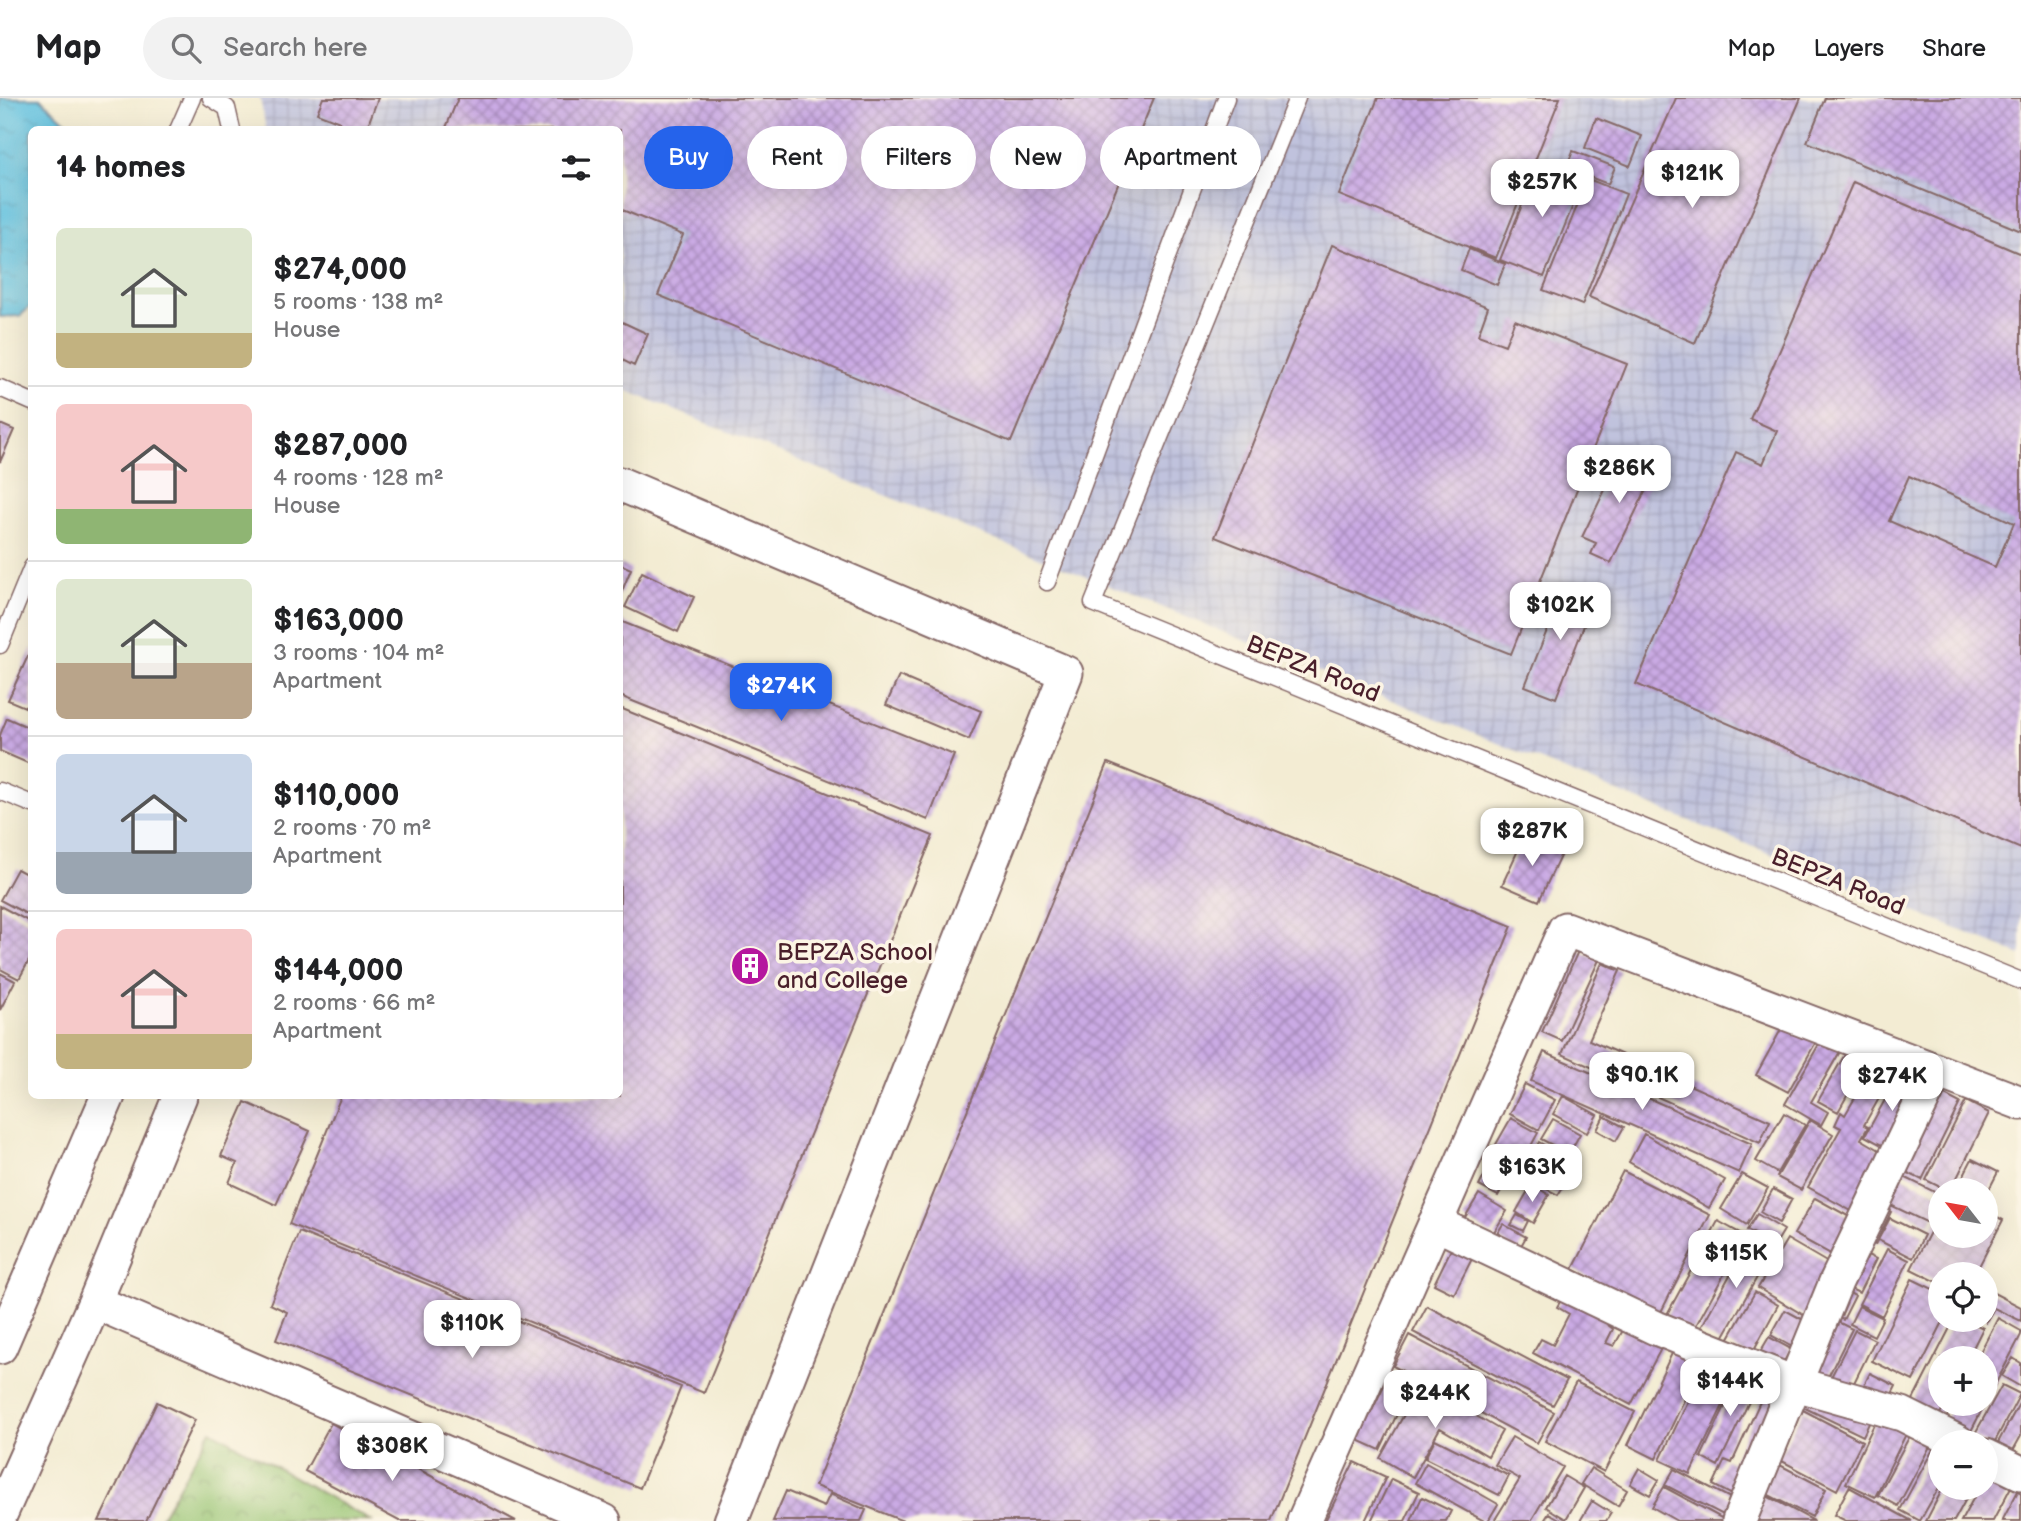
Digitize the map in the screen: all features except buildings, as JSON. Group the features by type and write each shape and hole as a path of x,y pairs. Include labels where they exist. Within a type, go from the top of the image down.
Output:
{"street":[{"path":"623,485 1066,673 731,1521"},
{"path":"1304,1521 1565,929 2021,1103"},
{"path":"1739,1521 1836,1282 1936,1072"},
{"path":"4,1329 107,1099"},
{"path":"0,1515 95,1302 179,1099"},
{"path":"1435,1223 1656,1328 1796,1384 1902,1414 1934,1430"},
{"path":"95,1302 604,1521"},
{"path":"1998,1462 2021,1473"}],"lane":[{"path":"180,126 191,98"},
{"path":"211,98 227,108 231,126"},
{"path":"1047,582 1226,98"},
{"name":"BEPZA Road","path":"1297,98 1093,603 2021,981"},
{"path":"0,388 28,400"},
{"path":"0,645 28,577"},
{"path":"0,791 28,802"}],"shaded area":[{"path":"260,98 2021,98 2021,955 623,389 623,126 265,126"}],"green space":[{"path":"211,1430 371,1521 159,1521"}],"water":[{"path":"0,98 40,98 71,126 28,126 28,309 20,316 0,317"}],"place":[{"name":"BEPZA School and College","path":"750,966"}]}
